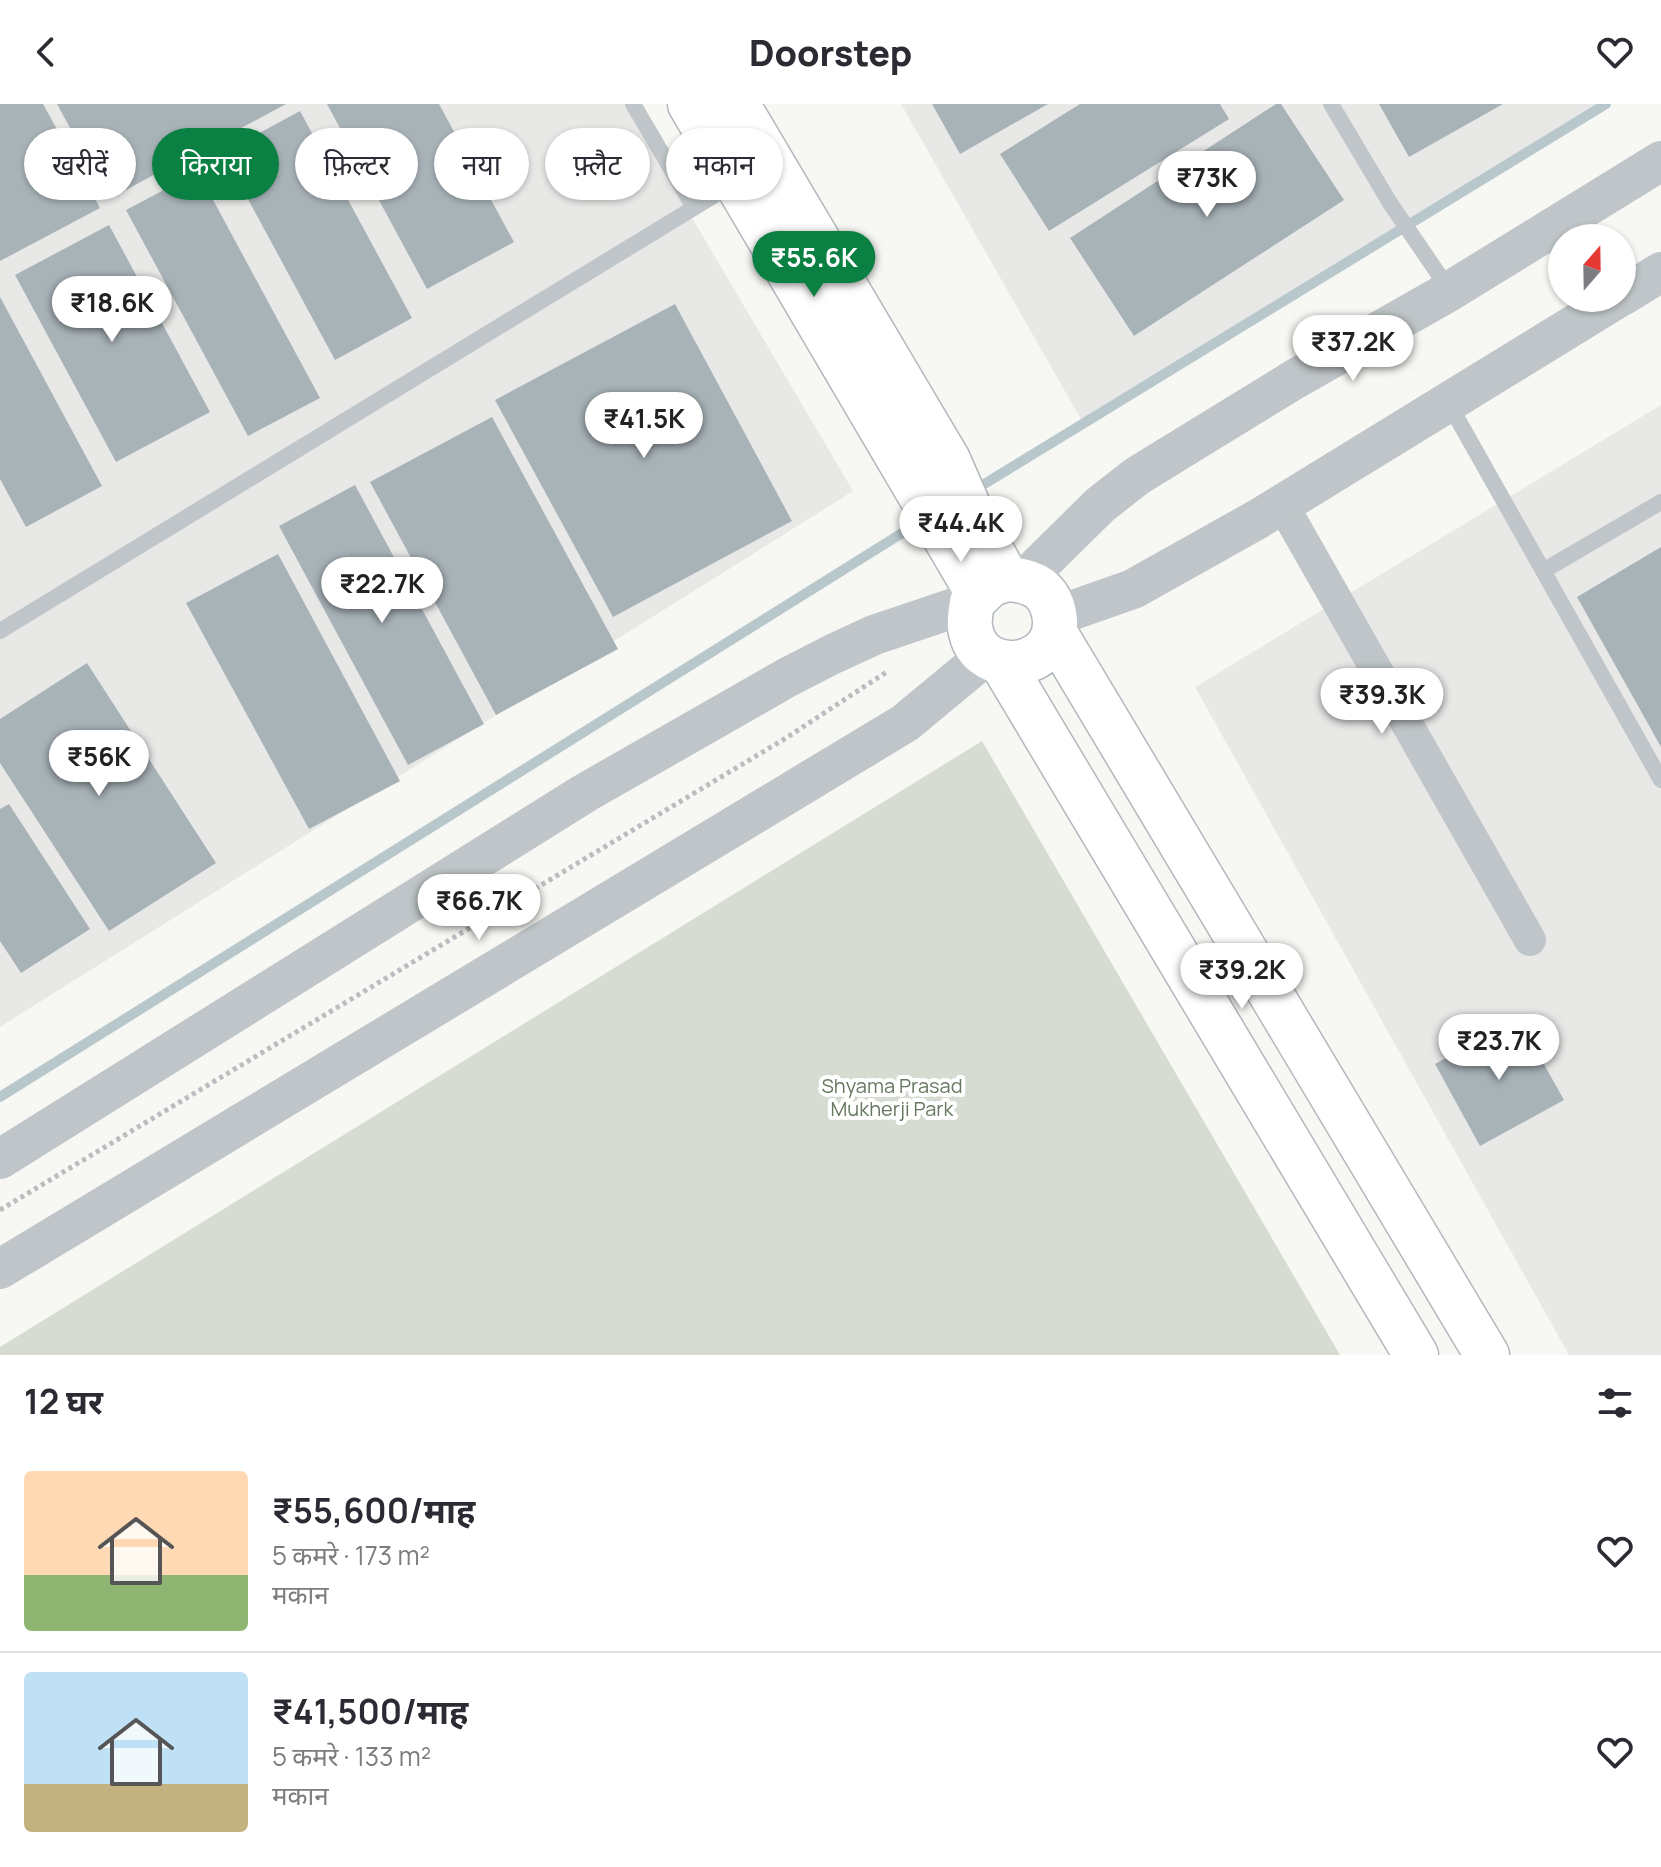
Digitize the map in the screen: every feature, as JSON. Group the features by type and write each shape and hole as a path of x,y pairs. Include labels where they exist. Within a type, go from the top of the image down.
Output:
{"main road":[{"path":"690,104 704,128"},
{"path":"737,104 941,447 973,517 995,589"},
{"path":"748,200 995,589"},
{"path":"995,589 1039,587 1050,600 1055,624 1487,1355"},
{"path":"995,589 970,627 975,643 994,659 1416,1355"},
{"path":"994,659 1019,664 1034,658 1047,648 1055,624"}],"street":[{"path":"0,1159 611,778 833,654 995,589 1137,476 1295,379 1450,291 1661,161"},
{"path":"1636,287 1661,272"},
{"path":"1055,624 1133,589 1282,504 1595,312"},
{"path":"1282,504 1530,940"},
{"path":"0,1269 905,723 994,659"}],"lane":[{"path":"633,104 694,208"},
{"path":"1331,104 1390,203 1450,291"},
{"path":"0,631 707,200"},
{"path":"1448,402 1661,780"},
{"path":"1543,571 1661,502"}],"path":[{"path":"0,1210 786,738 899,664"}],"shaded area":[{"path":"0,104 625,104 639,128 545,128 545,200 650,200 650,146 666,174 666,200 682,200 853,491 0,1027"},
{"path":"901,104 1610,104 1086,428"},
{"path":"1661,405 1661,1355 1569,1355 1195,687"}],"green space":[{"name":"Shyama Prasad Mukherji Park","path":"982,741 1340,1355 0,1355 0,1347"}],"building":[{"path":"0,104 43,104 56,128 24,128 24,200 96,200 100,208 0,261"},
{"path":"57,104 286,104 241,128 152,128 152,176 136,185 136,128 70,128"},
{"path":"327,104 439,104 452,128 434,128 434,200 491,200 514,242 427,289 379,200 418,200 418,128 340,128"},
{"path":"932,104 1048,104 960,154"},
{"path":"1080,104 1220,104 1229,119 1049,231 1000,154"},
{"path":"1276,104 1281,104 1344,200 1134,336 1070,238"},
{"path":"1379,104 1503,104 1409,157"},
{"path":"300,111 309,128 295,128 295,200 348,200 412,318 335,360 248,200 279,200 279,128 269,128"},
{"path":"152,196 152,200 213,200 320,398 248,436 126,210"},
{"path":"109,225 210,412 116,462 15,275"},
{"path":"0,297 102,486 26,527 0,479"},
{"path":"675,304 792,521 613,617 495,400"},
{"path":"492,417 618,649 496,715 370,482"},
{"path":"355,485 484,724 408,765 279,526"},
{"path":"1661,547 1661,747 1577,597"},
{"path":"278,554 400,781 309,829 186,603"},
{"path":"87,663 216,863 109,931 0,763 0,719"},
{"path":"9,804 90,929 21,973 0,941 0,809"},
{"path":"1518,1018 1564,1100 1480,1146 1435,1064"}],"waterway":[{"path":"981,486 1606,104"},
{"path":"0,1097 915,525"}]}
